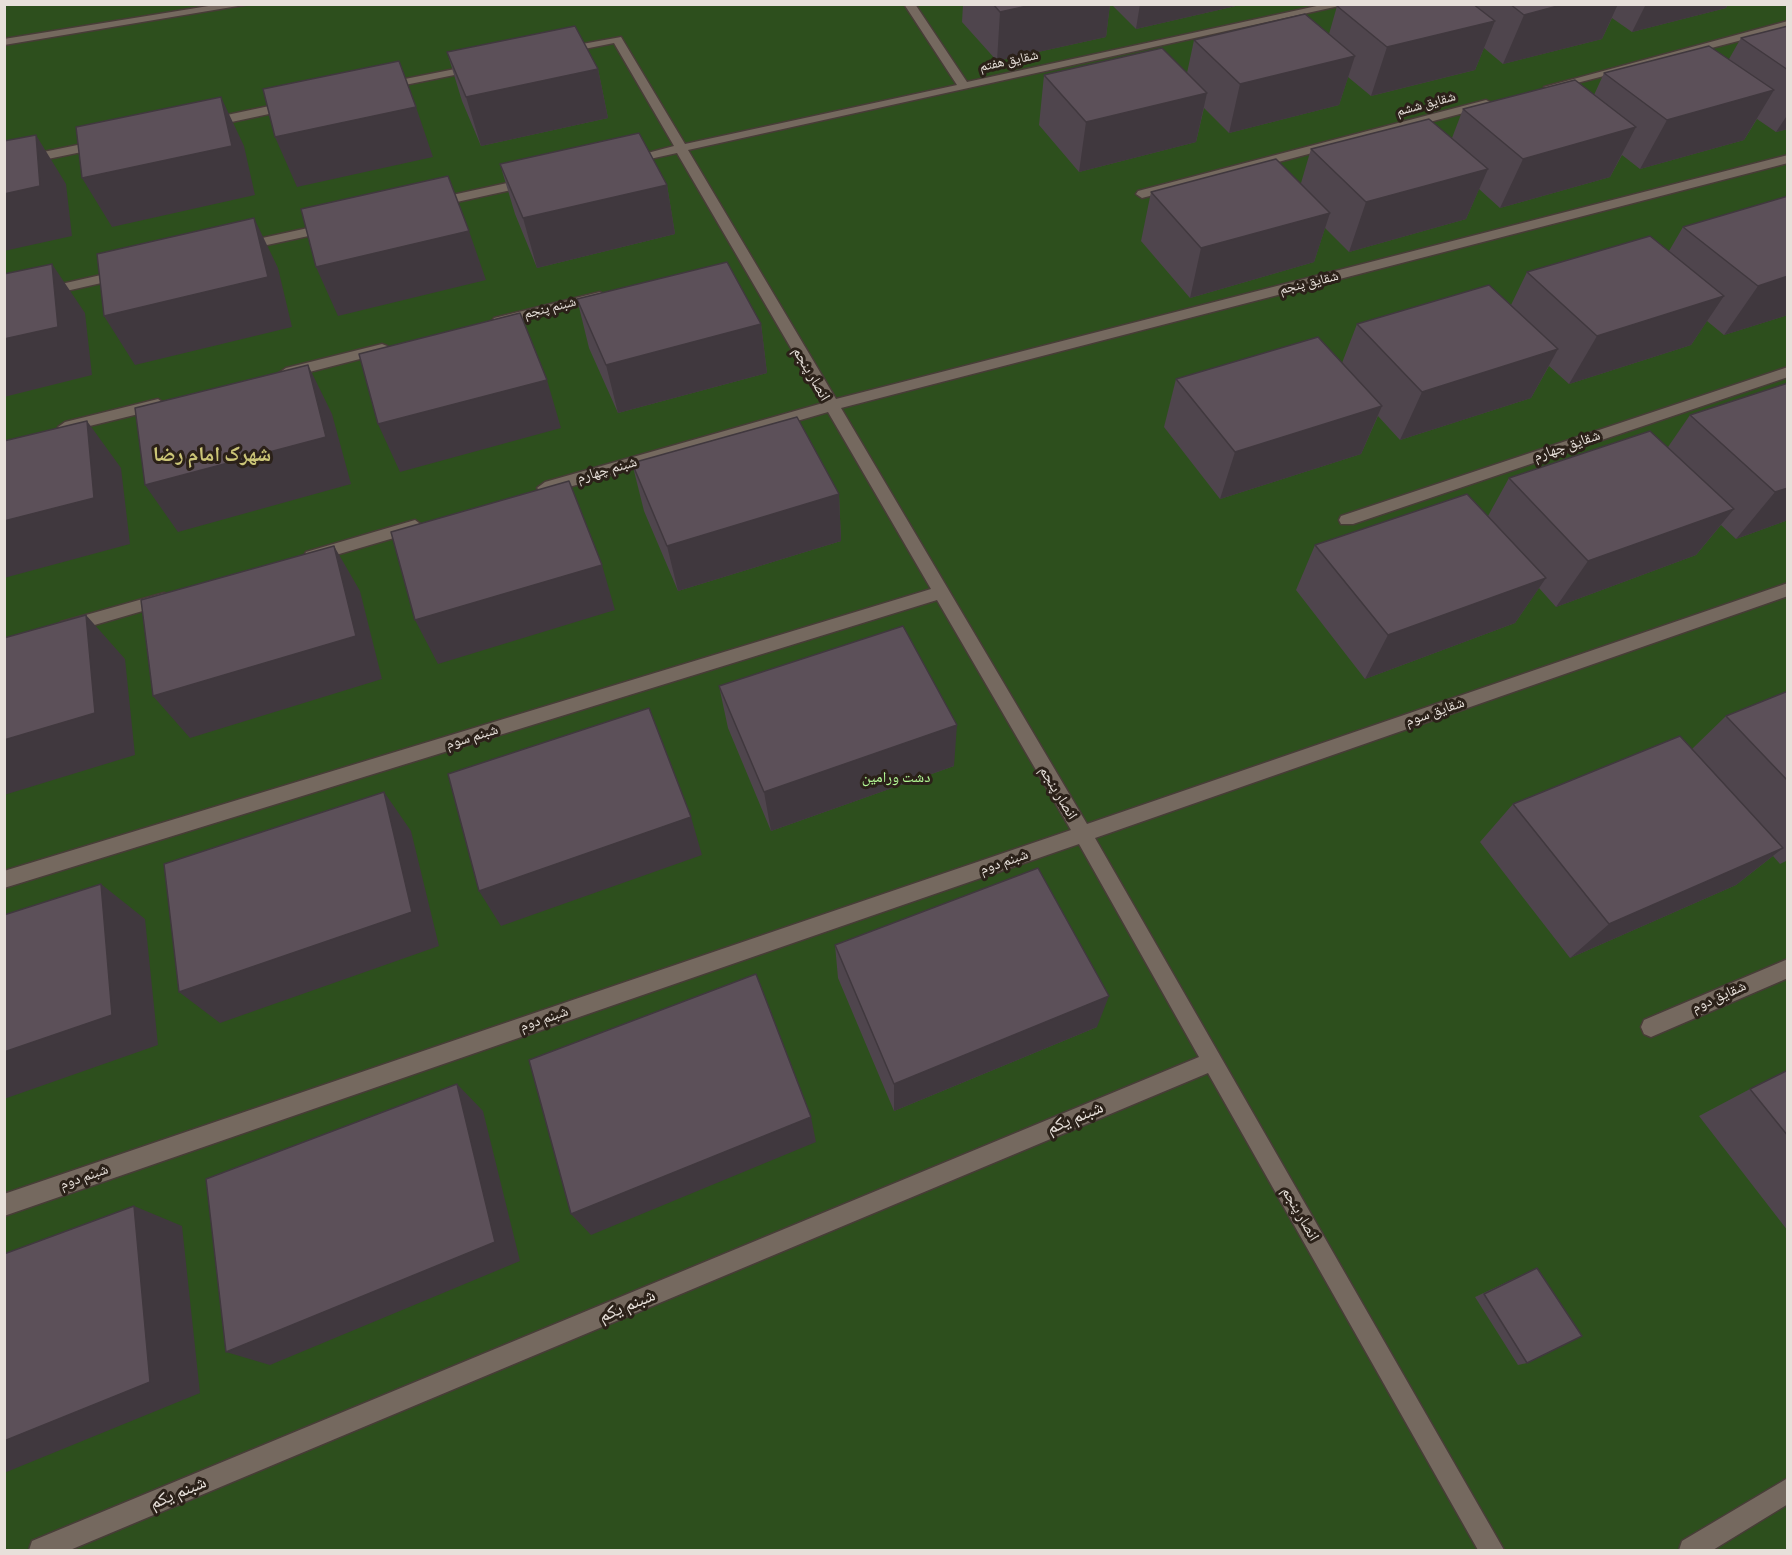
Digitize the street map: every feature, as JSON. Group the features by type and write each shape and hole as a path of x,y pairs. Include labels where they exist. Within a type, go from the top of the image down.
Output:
{"street":[{"path":"4,42 245,4"},
{"path":"909,4 964,86"},
{"name":"شقایق هفتم","path":"610,163 1343,4"},
{"path":"1534,91 1788,24"},
{"name":"انصار پنجم","path":"548,53 617,39 680,148 739,262 830,406 1083,834 1492,1551"},
{"path":"374,88 490,65"},
{"name":"شقایق ششم","path":"1142,194 1500,100"},
{"path":"189,126 305,103"},
{"path":"4,164 120,141"},
{"name":"شقایق پنجم","path":"830,406 1788,159"},
{"path":"424,206 540,179"},
{"path":"226,250 342,224"},
{"path":"4,301 133,272"},
{"name":"شبنم پنجم","path":"479,326 618,291"},
{"path":"271,376 398,345"},
{"name":"شقایق چهارم","path":"1347,520 1788,372"},
{"path":"51,430 178,399"},
{"name":"شبنم چهارم","path":"532,492 830,406"},
{"path":"291,562 429,522"},
{"name":"شقایق سوم","path":"1083,834 1788,589"},
{"name":"شبنم سوم","path":"4,880 940,593"},
{"path":"50,632 176,595"},
{"name":"شبنم دوم","path":"4,1204 1083,834"},
{"name":"شقایق دوم","path":"1651,1027 1788,968"},
{"name":"شبنم یکم","path":"41,1551 1213,1060"},
{"path":"1691,1551 1788,1490"}],"green space":[{"name":"دشت ورامین","path":"5,5 1787,5 1787,1550 5,1550"}],"building":[{"path":"993,4 1036,4 1000,12"},
{"path":"1342,4 1473,4 1495,21 1387,47 1337,6"},
{"path":"1510,4 1565,4 1524,15"},
{"path":"1305,14 1355,56 1240,84 1194,40"},
{"path":"575,26 598,69 466,97 447,52"},
{"path":"1788,26 1788,70 1741,38"},
{"path":"1709,46 1774,90 1667,120 1604,73"},
{"path":"1162,48 1207,93 1086,122 1044,75"},
{"path":"399,61 416,107 275,137 263,89"},
{"path":"1575,80 1636,127 1523,159 1463,109"},
{"path":"221,97 232,146 82,178 76,127"},
{"path":"1429,119 1488,169 1366,202 1311,149"},
{"path":"639,133 667,185 523,218 500,164"},
{"path":"36,135 40,186 4,194 4,141"},
{"path":"1276,159 1330,213 1201,248 1151,192"},
{"path":"448,176 469,231 316,267 301,209"},
{"path":"1788,196 1788,276 1758,286 1683,227"},
{"path":"254,218 268,277 104,316 97,254"},
{"path":"1650,236 1724,296 1597,336 1527,272"},
{"path":"727,262 761,324 606,365 577,299"},
{"path":"52,264 58,327 4,339 4,274"},
{"path":"1489,285 1558,349 1422,392 1357,324"},
{"path":"520,313 547,380 378,424 359,354"},
{"path":"1318,337 1382,406 1235,452 1176,379"},
{"path":"308,365 326,437 145,485 135,408"},
{"path":"1788,383 1788,488 1775,492 1690,415"},
{"path":"797,417 839,494 667,546 632,463"},
{"path":"87,421 94,498 4,521 4,441"},
{"path":"1650,431 1734,509 1588,561 1509,478"},
{"path":"569,481 602,565 415,620 391,532"},
{"path":"1467,494 1546,578 1388,635 1315,545"},
{"path":"334,546 356,636 153,696 141,600"},
{"path":"86,615 95,713 4,740 4,638"},
{"path":"903,626 957,725 764,792 719,686"},
{"path":"1788,691 1788,781 1726,716"},
{"path":"649,708 691,817 479,891 448,774"},
{"path":"1680,736 1783,848 1609,924 1513,804"},
{"path":"384,792 412,912 179,992 164,864"},
{"path":"1038,868 1109,996 894,1084 835,945"},
{"path":"101,884 112,1015 4,1052 4,915"},
{"path":"756,974 811,1117 571,1214 529,1060"},
{"path":"1788,1070 1788,1136 1750,1089"},
{"path":"457,1084 495,1242 226,1352 206,1179"},
{"path":"134,1206 150,1382 4,1441 4,1254"},
{"path":"1537,1268 1582,1336 1527,1363 1484,1294"}],"district":[{"name":"شهرک امام رضا","path":"212,455"}]}
